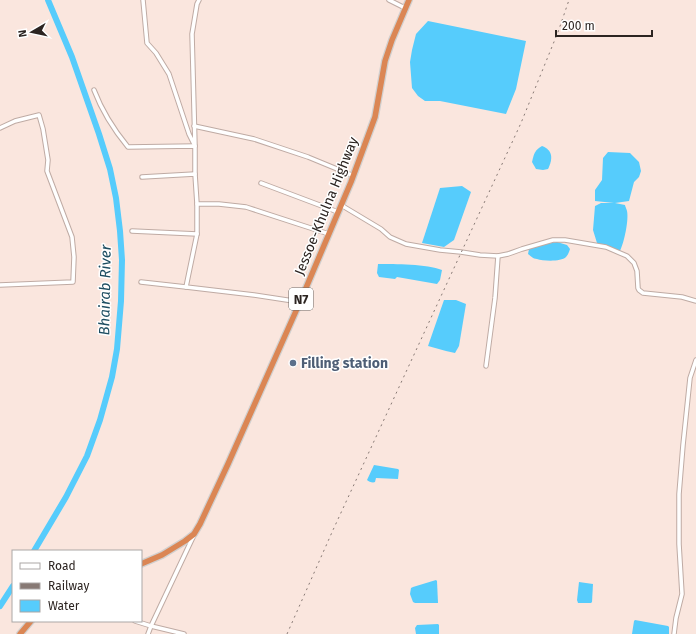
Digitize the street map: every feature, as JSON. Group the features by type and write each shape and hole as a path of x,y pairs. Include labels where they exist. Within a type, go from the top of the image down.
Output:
{"highway":[{"name":"Jessoe-Khulna Highway","path":"142,564 185,542 194,534 228,464 354,176 376,117 385,62 392,40 409,0"},
{"path":"20,634 30,622"}],"street":[{"path":"143,0 147,42 156,52 169,74 189,134 195,146"},
{"path":"186,287 197,234 192,34 199,0"},
{"path":"389,0 406,8"},
{"path":"94,90 98,102 108,120 128,147 195,146"},
{"path":"0,128 15,121 39,115 48,160 47,171 72,237 74,257 73,282 0,285"},
{"path":"194,126 254,140 308,157 354,176"},
{"path":"142,177 195,174"},
{"path":"261,183 338,212"},
{"path":"197,204 219,204 246,207 329,234"},
{"path":"341,205 381,229 390,237 406,244 440,250 498,256 553,240 565,240 606,247 627,256 634,262 637,271 638,288 643,293 682,297 696,301"},
{"path":"132,231 197,234"},
{"path":"486,366 495,298 498,256"},
{"path":"141,282 300,302"},
{"path":"674,634 682,594 679,544 679,494 690,378 696,360"},
{"path":"148,634 150,626 194,534"},
{"path":"138,622 184,634"}],"water":[{"path":"428,21 526,41 516,89 506,114 440,101 425,101 418,96 412,88 410,62 416,34"},
{"path":"542,146 550,152 551,155 551,162 548,169 543,170 536,169 532,162 535,152"},
{"path":"608,152 630,153 639,162 641,171 639,177 634,182 629,201 615,203 625,205 627,210 626,231 620,251 597,243 593,230 595,206 601,203 614,203 595,201 595,190 602,180 603,158"},
{"path":"462,186 471,192 454,240 444,247 422,243 440,188"},
{"path":"557,242 567,245 570,249 564,259 552,261 543,260 534,258 528,254 529,249 540,245"},
{"path":"378,264 420,265 442,270 440,280 437,284 397,277 395,279 379,277 377,273"},
{"path":"444,300 456,300 466,304 459,346 455,353 428,346"},
{"path":"374,465 398,469 398,479 376,478 375,482 367,480"},
{"path":"436,580 438,603 413,602 410,594 411,588"},
{"path":"579,582 593,584 591,603 578,603"},
{"path":"635,620 668,626 669,634 632,634"},
{"path":"438,624 439,634 416,634 415,628 417,625"}],"waterway":[{"name":"Bhairab River","path":"35,550 66,497 87,456 100,420 112,377 117,349 121,301 122,260 116,198 110,169 72,57 48,0"},
{"name":"Bhairab River","path":"0,606 12,588"}],"railway":[{"path":"287,634 333,530 521,123 558,32 569,0"}],"place":[{"name":"Filling station","path":"293,363"}]}
